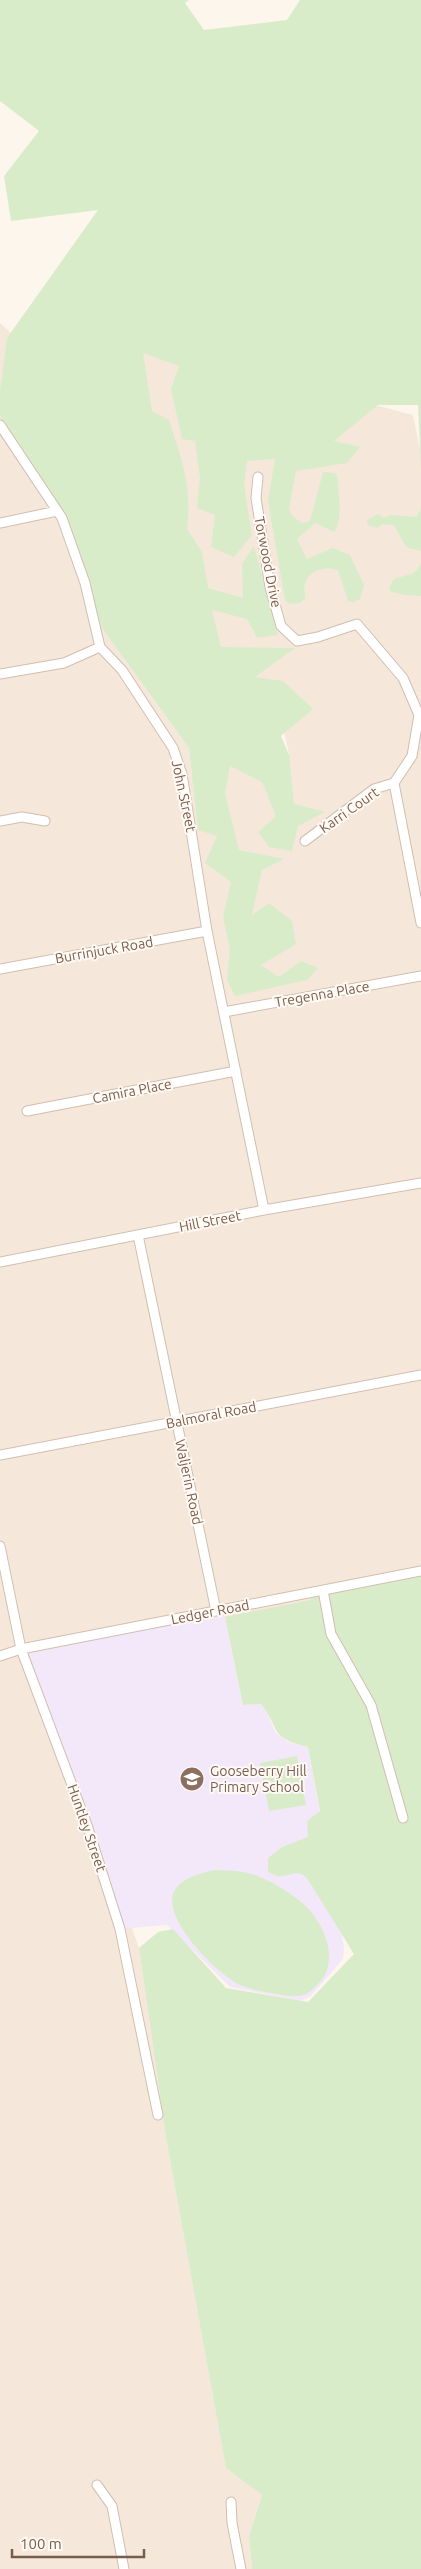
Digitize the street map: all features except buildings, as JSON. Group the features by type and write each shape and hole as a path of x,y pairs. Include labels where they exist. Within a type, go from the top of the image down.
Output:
{"street":[{"path":"0,425 57,510 85,583 100,647 64,663 0,674"},
{"name":"Torwood Drive","path":"258,476 256,498 270,587 281,626 297,641 358,624 403,678 419,715 412,756 394,783"},
{"path":"0,523 57,510"},
{"name":"John Street","path":"100,647 122,670 173,748 182,774 208,931 264,1210"},
{"path":"394,783 421,923"},
{"name":"Karri Court","path":"305,841 374,789 394,783"},
{"path":"0,821 22,817 45,821"},
{"name":"Burrinjuck Road","path":"0,969 208,931"},
{"name":"Tregenna Place","path":"224,1012 421,976"},
{"name":"Camira Place","path":"27,1111 236,1071"},
{"name":"Hill Street","path":"0,1262 264,1210 421,1183"},
{"name":"Waljerin Road","path":"138,1235 216,1611"},
{"name":"Balmoral Road","path":"0,1455 421,1375"},
{"name":"Huntley Street","path":"0,1546 21,1649 87,1825 120,1929 158,2115"},
{"name":"Ledger Road","path":"0,1656 21,1649 421,1571"},
{"path":"323,1590 331,1634 370,1705 403,1818"},
{"path":"97,2485 112,2506 124,2569"},
{"path":"231,2502 232,2524 241,2569"}],"shaded area":[{"path":"0,323 22,343 0,410"},
{"path":"129,339 413,415 421,454 421,1584 34,1654 139,1948 166,2138 226,2467 262,2495 249,2536 252,2569 0,2569 0,416 82,528 104,631 189,748 192,775 289,754 282,723 198,662"},
{"name":"Gooseberry Hill Primary School","path":"221,1610 225,1617 243,1705 261,1704 267,1712 275,1732 288,1742 308,1747 344,1947 343,1959 311,1996 301,2001 230,1987 167,1925 120,1929 21,1649"}],"green space":[{"path":"0,0 189,0 185,3 204,30 287,20 300,0 421,0 421,471 418,405 378,405 334,441 360,447 347,463 296,471 289,509 291,515 302,523 310,521 323,472 335,473 337,476 340,505 337,527 334,532 315,523 297,539 307,559 333,548 350,555 364,585 360,599 353,602 348,601 338,570 328,568 314,572 307,579 304,586 305,599 299,603 289,604 285,600 268,501 275,459 247,461 244,485 252,535 234,557 211,547 215,515 197,508 200,478 195,441 182,439 171,389 179,366 143,353 152,411 169,420 182,461 188,499 187,529 202,552 208,588 243,598 242,563 254,546 278,635 257,638 247,619 212,610 221,647 295,648 255,677 283,681 313,709 281,736 289,755 294,804 325,812 298,826 292,851 269,847 258,832 276,816 262,782 230,766 225,794 239,850 284,859 262,870 252,915 269,903 292,921 296,944 261,965 279,977 301,961 318,968 307,980 235,996 227,980 230,949 223,917 231,882 205,863 217,836 198,830 189,748 104,631 96,613 66,522 0,416 0,390 7,338 98,210 11,221 4,176 39,131 0,101"},
{"path":"421,507 421,551 410,549 402,541 393,525 383,524 377,528 368,525 367,520 378,514 384,518 391,515 417,517"},
{"path":"421,564 421,596 390,591 389,587 394,579 414,573"},
{"path":"421,1571 421,2569 252,2569 249,2536 262,2495 226,2468 166,2138 139,1948 158,1932 173,1929 226,1988 308,2002 354,1954 307,1878 297,1873 279,1876 268,1871 268,1858 282,1847 308,1837 307,1821 320,1811 308,1747 281,1736 261,1704 243,1705 225,1617 311,1600 309,1593"},
{"path":"297,1756 306,1805 269,1811 260,1763"},
{"path":"214,1870 245,1872 261,1877 285,1890 309,1909 322,1928 329,1951 329,1962 326,1972 311,1991 303,1995 293,1996 269,1993 240,1985 219,1970 195,1946 177,1918 173,1905 173,1894 185,1880"}],"place":[{"name":"Gooseberry Hill Primary School","path":"192,1779"}]}
